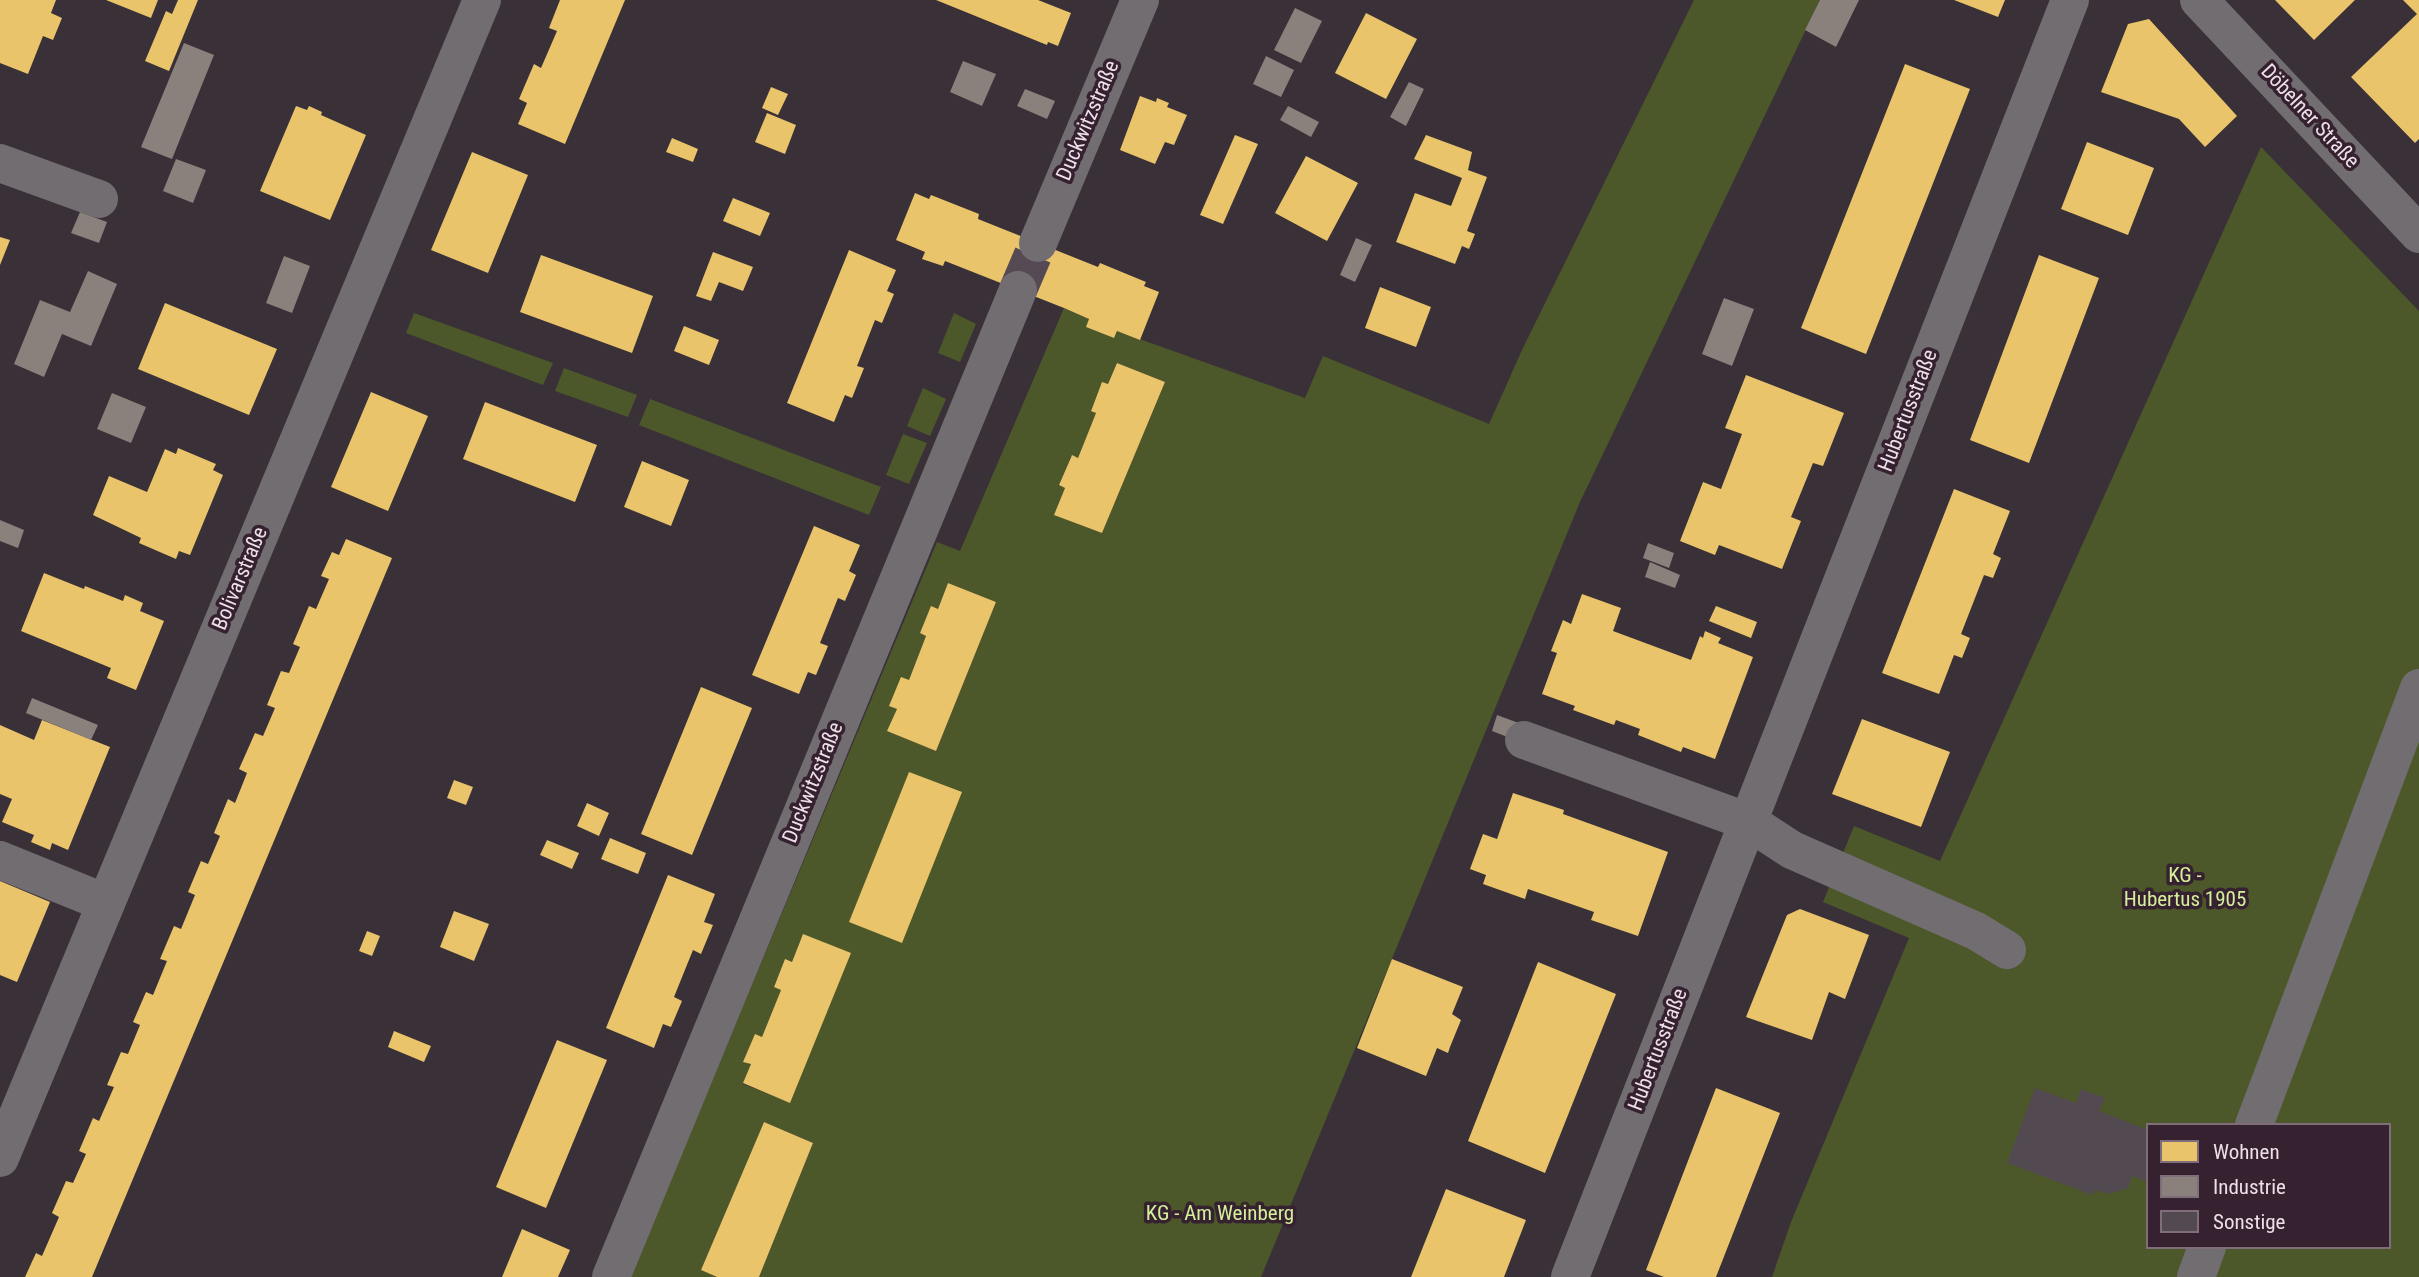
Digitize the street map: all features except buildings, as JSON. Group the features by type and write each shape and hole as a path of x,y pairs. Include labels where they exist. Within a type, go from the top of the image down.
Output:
{"street":[{"name":"Bolivarstraße","path":"0,1158 482,0"},
{"name":"Duckwitzstraße","path":"1038,243 1140,0"},
{"name":"Hubertusstraße","path":"1570,1277 2070,0"},
{"name":"Döbelner Straße","path":"2199,0 2419,234"},
{"path":"0,163 99,199"},
{"name":"Duckwitzstraße","path":"611,1277 1018,290"},
{"path":"2255,1123 2419,688"},
{"path":"1524,740 1749,822 1792,850 1976,931 2007,950"},
{"path":"0,860 106,903"},
{"path":"2196,1277 2206,1249"}],"green space":[{"name":"KG - Am Weinberg","path":"1694,0 1820,0 1580,502 1261,1277 759,1277 813,1143 764,1122 701,1270 717,1277 630,1277 937,542 960,551 1064,308 1089,319 1087,327 1114,338 1117,331 1305,398 1323,356 1489,424 1522,350","holes":["1117,363 1165,382 1102,533 1055,515 1065,488 1059,485 1071,456 1078,458 1096,413 1091,410 1102,383 1108,384","948,583 996,602 936,751 888,731 897,709 890,706 909,680 926,636 920,633 931,607 938,609","803,934 790,1102 743,1084 751,1064 744,1061 755,1035 762,1037 781,990 774,986 785,960 792,962"]},
{"name":"KG - Hubertus 1905","path":"2261,147 2419,311 2419,1277 1772,1277 1791,1222 1909,938 1823,902 1854,826 1940,861"},
{"path":"414,313 553,363 543,385 406,333"},
{"path":"954,313 976,324 960,362 938,353"},
{"path":"564,368 637,395 628,417 555,391"},
{"path":"923,388 946,399 930,436 907,426"},
{"path":"650,399 881,487 869,515 639,425"},
{"path":"903,434 927,443 909,484 886,475"}],"tunnel":[{"path":"1018,290 1038,243"}]}
